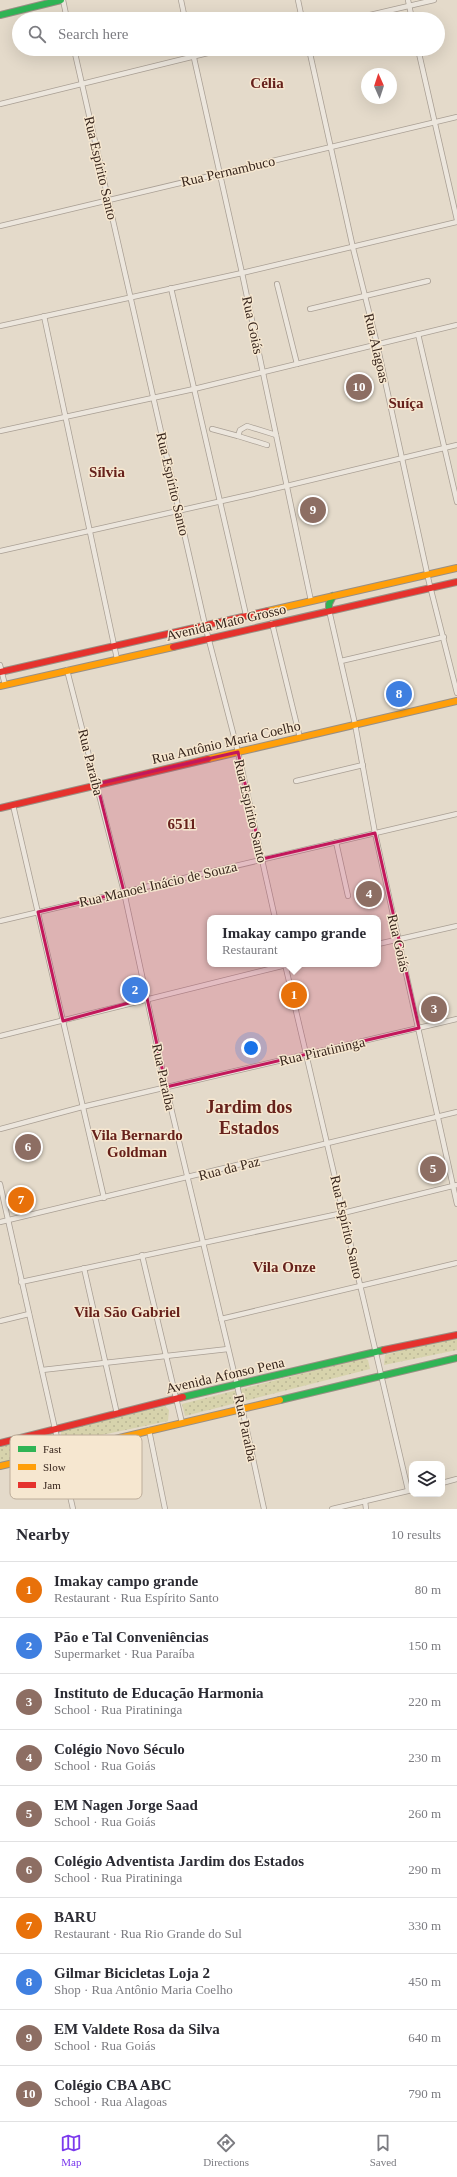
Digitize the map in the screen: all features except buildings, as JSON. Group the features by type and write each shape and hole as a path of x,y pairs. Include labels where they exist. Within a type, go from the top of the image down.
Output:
{"main road":[{"path":"12,12 62,0"},
{"path":"0,15 12,12"},
{"name":"Avenida Mato Grosso","path":"0,669 115,646 246,615 428,576 457,568"},
{"name":"Avenida Mato Grosso","path":"2,686 272,623 457,582"},
{"path":"329,610 329,604 333,596"},
{"path":"314,600 321,612"},
{"name":"Rua Antônio Maria Coelho","path":"0,808 97,784 457,701"},
{"name":"Avenida Afonso Pena","path":"34,1435 176,1399 376,1352 457,1335"},
{"path":"128,1435 457,1358"},
{"name":"Avenida Afonso Pena","path":"0,1443 10,1441"},
{"path":"0,1466 10,1464"}],"street":[{"path":"62,0 65,12"},
{"path":"181,0 184,12"},
{"path":"298,0 301,12"},
{"path":"408,0 410,12"},
{"path":"383,12 434,0"},
{"name":"Rua Espírito Santo","path":"75,56 205,625 238,752 274,915"},
{"path":"0,104 81,82 194,56"},
{"name":"Rua Goiás","path":"194,56 287,486 314,600"},
{"name":"Rua Alagoas","path":"311,56 353,248 377,344 428,576 457,693"},
{"path":"0,326 353,248 457,221 420,56"},
{"name":"Rua Pernambuco","path":"0,226 108,199 457,117"},
{"path":"310,309 428,281"},
{"path":"277,284 297,364"},
{"path":"171,288 246,615"},
{"path":"44,316 117,659"},
{"path":"0,431 153,396 194,389 457,325"},
{"path":"418,334 457,502"},
{"path":"238,436 242,428 247,426 276,435"},
{"path":"212,429 267,445"},
{"path":"0,551 287,486 457,445"},
{"name":"Rua Goiás","path":"329,610 355,724 375,833 398,940 455,1186 457,1204"},
{"path":"272,623 300,738"},
{"path":"341,661 444,637"},
{"path":"0,669 2,686"},
{"name":"Rua Paraíba","path":"67,670 124,892 166,1087 237,1385 264,1509"},
{"path":"296,781 363,765"},
{"path":"13,805 104,1198"},
{"name":"Rua Manoel Inácio de Souza","path":"0,921 457,814"},
{"path":"336,842 348,896"},
{"path":"381,943 457,926"},
{"path":"0,1036 275,967"},
{"name":"Rua Espírito Santo","path":"288,967 343,1213 409,1486"},
{"name":"Rua Piratininga","path":"0,1129 82,1107 457,1019"},
{"name":"Rua da Paz","path":"0,1222 457,1112"},
{"path":"0,1184 21,1282 57,1435"},
{"path":"21,1282 343,1213 455,1186"},
{"path":"142,1255 182,1423"},
{"path":"221,1319 457,1263"},
{"path":"84,1268 117,1414"},
{"path":"0,1321 29,1314"},
{"path":"42,1370 228,1349"},
{"path":"149,1430 165,1509"},
{"path":"445,1482 457,1479"},
{"path":"332,1509 409,1490"},
{"path":"71,1499 73,1509"},
{"path":"365,1501 366,1509"}],"highlighted area":[{"path":"238,752 262,859 375,833 419,1028 166,1087 147,998 63,1021 38,912 124,892 97,784"}],"shaded area":[{"path":"457,1336 457,1350 384,1365 385,1355"},
{"path":"364,1358 368,1360 370,1369 185,1416 182,1404"},
{"path":"165,1406 169,1410 168,1421 102,1435 61,1435 61,1431"},
{"path":"56,1430 57,1435 34,1435"},
{"path":"10,1441 10,1464 0,1466 0,1443"}],"traffic: fast":[{"path":"12,12 61,0"},
{"path":"0,15 12,12"},
{"path":"329,610 329,604 333,596"},
{"path":"183,1397 384,1350"},
{"path":"280,1400 457,1358"}],"traffic: slow":[{"path":"268,611 457,568"},
{"path":"0,686 173,647"},
{"path":"208,759 457,701"},
{"path":"132,1435 280,1400"},
{"path":"0,1466 10,1464"}],"traffic: jam":[{"path":"173,647 457,582"},
{"path":"0,672 268,611"},
{"path":"0,808 208,759"},
{"path":"384,1350 457,1335"},
{"path":"32,1435 183,1397"},
{"path":"0,1443 10,1440"}],"place":[{"name":"Colégio CBA ABC","path":"359,387"},
{"name":"EM Valdete Rosa da Silva","path":"313,510"},
{"name":"Gilmar Bicicletas Loja 2","path":"399,694"},
{"name":"Colégio Novo Século","path":"369,894"},
{"name":"Pão e Tal Conveniências","path":"135,990"},
{"name":"Imakay campo grande","path":"294,995"},
{"name":"Instituto de Educação Harmonia","path":"434,1009"},
{"name":"Colégio Adventista Jardim dos Estados","path":"28,1147"},
{"name":"EM Nagen Jorge Saad","path":"433,1169"},
{"name":"BARU","path":"21,1200"}],"district":[{"name":"Célia","path":"267,83"},
{"name":"Suíça","path":"406,403"},
{"name":"Sílvia","path":"107,472"},
{"name":"6511","path":"182,824"},
{"name":"Jardim dos Estados","path":"249,1117"},
{"name":"Vila Bernardo Goldman","path":"137,1144"},
{"name":"Vila Onze","path":"284,1267"},
{"name":"Vila São Gabriel","path":"127,1312"}]}
